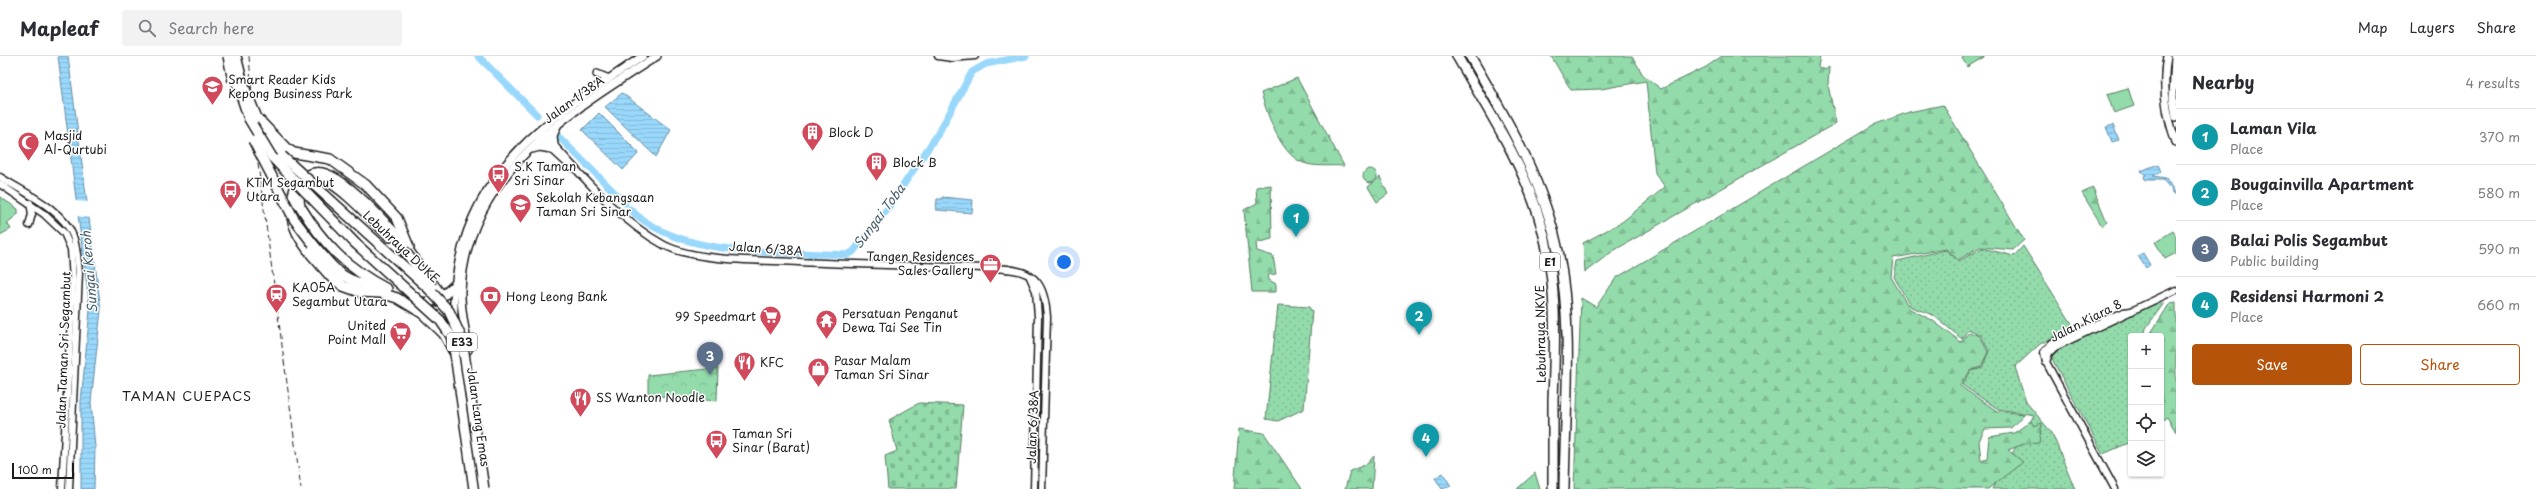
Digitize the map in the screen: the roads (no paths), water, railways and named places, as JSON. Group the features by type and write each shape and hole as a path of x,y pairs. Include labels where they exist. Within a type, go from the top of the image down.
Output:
{"highway":[{"path":"229,56 244,119 285,203 300,228 340,275 355,283 387,289"},
{"name":"E33","path":"229,56 249,119 272,157 355,243 440,320 451,336 456,350 476,489"},
{"name":"Lebuhraya DUKE","path":"236,56 243,84 263,132 282,156 444,304 458,328 465,352 484,489"},
{"name":"Lebuhraya NKVE","path":"1457,56 1521,171 1541,223 1547,247 1552,279 1555,332 1553,489"},
{"name":"Lebuhraya NKVE","path":"1470,56 1531,168 1558,250 1566,308 1564,489"},
{"path":"258,118 286,148 294,153 330,159 366,185 392,211 400,223 407,250"},
{"path":"455,285 444,295 435,287 407,250 354,194 331,176 321,173 308,175 297,183 290,203 290,216 294,230 331,277 343,286 360,292 388,295 422,313 444,334 456,350"},
{"path":"444,304 407,250 345,195 324,180 311,181 301,189 298,198 300,206 333,250 360,275 387,289 417,301 444,318 456,350"},
{"path":"417,301 432,302 437,294 435,287"}],"main road":[{"name":"Jalan 1/38A","path":"540,135 604,84 643,56"},
{"name":"Jalan 1/38A","path":"540,135 560,123 657,56"},
{"path":"2167,56 2165,92 2167,112 2176,142"},
{"path":"2175,56 2173,98 2176,117"},
{"path":"588,103 604,84 628,75"},
{"path":"530,149 552,146 553,136 560,123"},
{"path":"456,350 453,316 455,285 467,229 480,200 497,175 540,135"},
{"name":"Jalan Lang Emas","path":"484,489 461,287 472,233 482,209 498,182 530,149 540,135"}],"street":[{"path":"938,56 952,58 975,56"},
{"name":"Jalan 6/38A","path":"540,135 639,229 665,245 683,252 746,260 815,264 1008,269 1029,276 1041,287 1045,302 1042,489"},
{"name":"Jalan Taman Sri Segambut","path":"0,177 56,213 70,229 75,244 79,273 69,489"},
{"name":"Jalan Taman Sri Segambut","path":"0,184 30,203 57,224 71,249 73,281 62,489"},
{"path":"29,225 32,214 30,203"},
{"name":"Jalan 6/38A","path":"1029,276 1033,283 1037,301 1034,489"},
{"name":"Jalan Kiara 8","path":"2115,489 2046,362 2044,352 2052,343 2123,312 2132,311 2176,290"},
{"path":"1037,301 1042,297 1045,302"}],"water":[{"name":"Sungai Keroh","path":"58,56 68,56 101,310 91,402 95,447 94,489 81,489 81,401 90,310"},
{"path":"622,93 671,130 656,157 605,107"},
{"path":"599,113 639,153 623,170 582,130"},
{"path":"2113,125 2119,140 2112,142 2106,127"},
{"path":"2158,164 2161,172 2153,176 2166,178 2176,194 2172,194 2171,189 2163,180 2145,180 2144,176 2146,175 2141,171"},
{"path":"942,197 973,200 972,213 936,210 937,199 942,199"},
{"path":"2143,253 2150,265 2146,268 2138,256"},
{"path":"1443,473 1451,486 1442,489 1435,478"}],"waterway":[{"name":"Sungai Toba","path":"478,56 537,115"},
{"name":"Sungai Toba","path":"630,209 651,225 676,237 703,245 762,252 847,255 853,252 888,208 939,132 972,72 986,64 1026,56"},
{"name":"Sungai Toba","path":"558,136 625,203"}],"railway":[{"path":"249,56 256,149 301,489"}],"place":[{"name":"Smart Reader Kids Kepong Business Park","path":"213,106"},
{"name":"Block D","path":"812,152"},
{"name":"Masjid Al-Qurtubi","path":"29,162"},
{"name":"Block B","path":"877,182"},
{"name":"S.K Taman Sri Sinar","path":"498,194"},
{"name":"KTM Segambut Utara","path":"231,210"},
{"name":"Sekolah Kebangsaan Taman Sri Sinar","path":"520,224"},
{"name":"Laman Vila","path":"1296,237"},
{"name":"Tangen Residences Sales Gallery","path":"990,284"},
{"name":"KA05A Segambut Utara","path":"277,314"},
{"name":"Hong Leong Bank","path":"490,316"},
{"name":"Bougainvilla Apartment","path":"1419,335"},
{"name":"99 Speedmart","path":"771,336"},
{"name":"Persatuan Penganut Dewa Tai See Tin","path":"826,340"},
{"name":"United Point Mall","path":"401,352"},
{"name":"Balai Polis Segambut","path":"710,375"},
{"name":"KFC","path":"745,382"},
{"name":"Pasar Malam Taman Sri Sinar","path":"818,388"},
{"name":"SS Wanton Noodle","path":"581,418"},
{"name":"Residensi Harmoni 2","path":"1426,457"},
{"name":"Taman Sri Sinar (Barat)","path":"716,460"}],"district":[{"name":"TAMAN CUEPACS","path":"187,396"}]}
